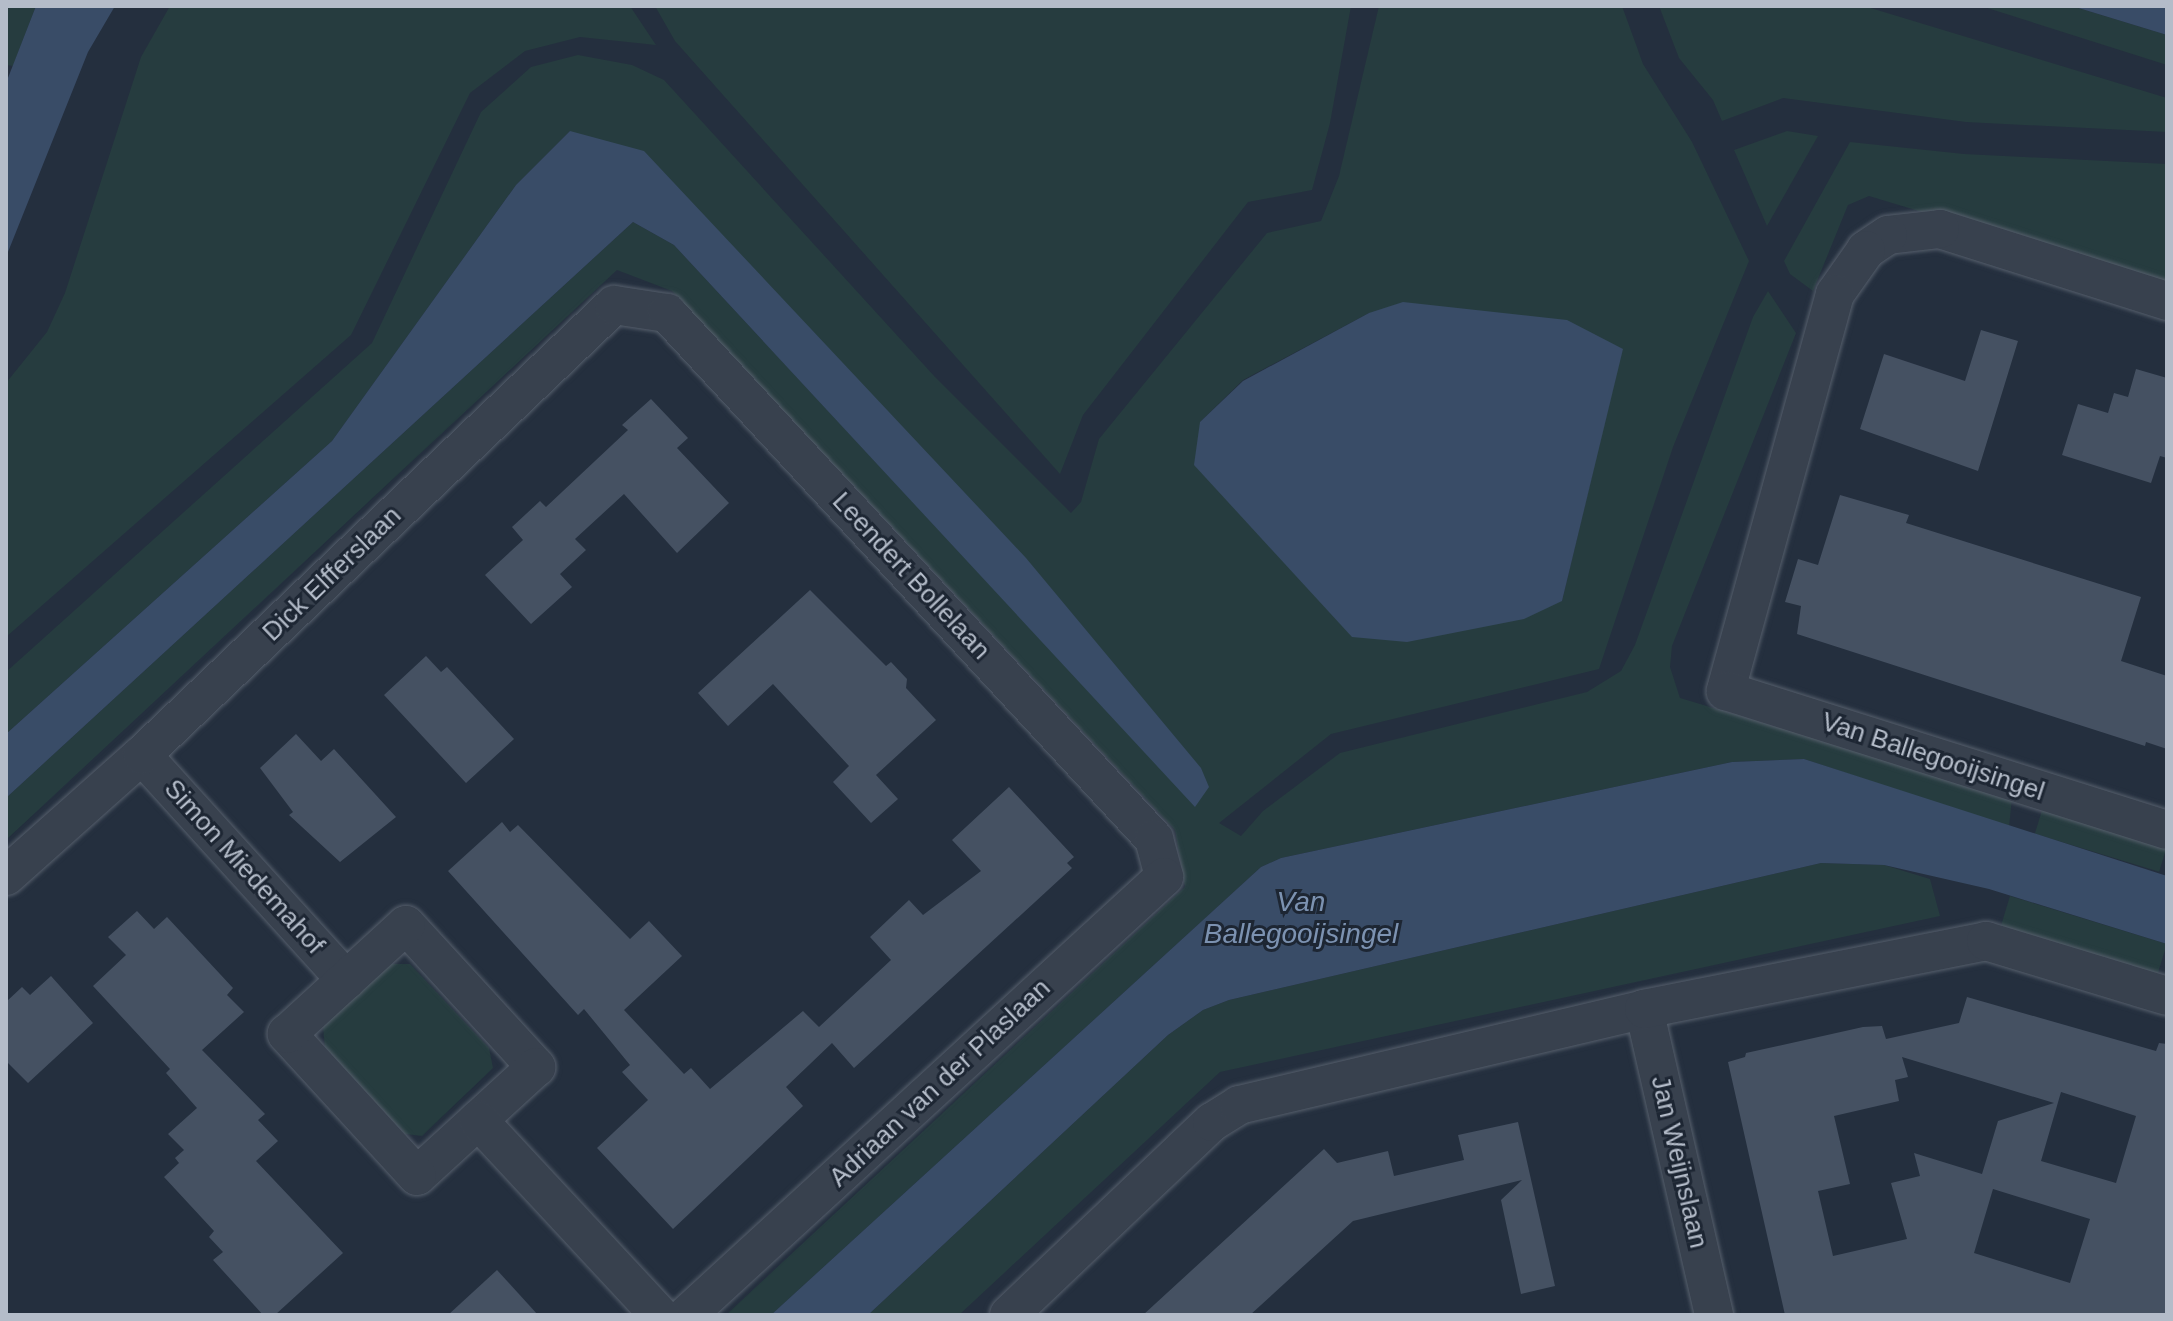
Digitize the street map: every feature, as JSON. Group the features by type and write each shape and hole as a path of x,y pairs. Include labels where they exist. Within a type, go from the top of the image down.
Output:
{"street":[{"name":"Van Ballegooijsingel","path":"2167,301 1940,229 1888,235 1847,269 1835,294 1726,691 2167,830"},
{"name":"Dick Elfferslaan","path":"6,876 142,755 614,305 667,313"},
{"name":"Leendert Bollelaan","path":"667,313 1154,839"},
{"name":"Simon Miedemahof","path":"142,755 346,980"},
{"name":"Adriaan van der Plaslaan","path":"687,1315 1164,877 1154,839"},
{"path":"406,925 536,1067 478,1120 417,1176 287,1034 406,925"},
{"path":"1009,1315 1212,1122 1239,1105 1644,1009 1986,941 2167,996"},
{"name":"Jan Weijnslaan","path":"1644,1009 1714,1315"},
{"path":"478,1120 659,1315"}],"green space":[{"path":"6,6 36,6 13,66 6,65"},
{"path":"170,6 630,6 656,45 580,37 525,51 470,93 351,335 6,637 6,383 47,332 65,293 141,57"},
{"path":"655,6 1351,6 1330,123 1312,190 1248,202 1083,415 1060,474 675,41"},
{"path":"1379,6 1622,6 1643,64 1692,142 1749,261 1673,447 1599,669 1331,734 1219,823 1241,836 1263,811 1340,753 1587,692 1621,671 1635,645 1753,317 1768,291 1796,333 1672,646 1670,667 1680,698 2012,798 2009,827 1804,759 1732,762 1281,858 1261,867 771,1315 726,1315 1185,887 1175,830 672,291 617,270 6,840 6,798 633,222 674,245 1196,807 570,131 516,185 332,441 6,734 6,672 372,343 481,112 531,67 578,55 632,65 664,80 935,377 1071,513 1081,502 1099,439 1267,233 1321,221 1339,176","holes":["1369,313 1622,349 1562,601 1200,422 1243,380"]},
{"path":"1659,6 1864,6 2167,98 2167,132 1966,122 1783,98 1722,121 1713,100 1679,58"},
{"path":"1981,6 2072,6 2167,35 2167,65"},
{"path":"1787,131 1818,136 1767,226 1734,150"},
{"path":"1850,142 1964,154 2167,164 2167,286 1869,196 1848,205 1813,291 1790,274 1784,261"},
{"path":"2043,807 2167,845 2159,872 2035,834"},
{"path":"1821,863 1884,865 1930,879 1940,916 1220,1072 959,1315 868,1315 1168,1035 1203,1010 1229,1000"},
{"path":"2010,896 2167,944 2158,974 2001,926"},
{"path":"390,964 410,964 489,1048 493,1068 422,1136 405,1134 325,1048 323,1027"}],"water":[{"path":"36,6 115,6 88,52 6,257 6,83"},
{"path":"2072,6 2167,6 2167,35"},
{"path":"570,131 644,151 1026,558 1201,768 1209,787 1195,807 674,245 633,222 6,798 6,734 332,441 516,185"},
{"path":"1403,302 1567,320 1623,349 1562,601 1524,619 1407,642 1352,637 1194,465 1200,422 1243,381 1369,313"},
{"name":"Van Ballegooijsingel","path":"1804,759 2167,876 2167,944 1989,889 1884,865 1821,863 1229,1000 1203,1010 1168,1035 868,1315 771,1315 1261,867 1281,858 1732,762"}],"building":[{"path":"1981,330 2018,341 1978,471 1860,429 1884,354 1965,381"},
{"path":"2136,369 2167,378 2167,458 2160,456 2151,483 2062,455 2078,404 2108,413 2114,393 2128,397"},
{"path":"651,399 688,438 677,448 729,503 677,553 624,494 575,539 586,550 560,574 572,587 531,624 485,575 523,540 512,527 540,501 546,507 628,430 622,425"},
{"path":"1840,495 1909,515 1906,523 2141,597 2121,661 2167,676 2167,749 2146,742 2145,746 1797,634 1801,606 1785,602 1798,559 1818,565"},
{"path":"810,590 886,666 891,662 907,679 906,688 936,720 876,775 898,799 871,823 833,782 849,766 773,684 728,726 698,693"},
{"path":"426,656 441,672 447,667 514,739 466,783 384,695"},
{"path":"296,734 321,761 334,749 396,817 340,862 289,815 293,812 260,768"},
{"path":"1009,787 1074,857 1067,863 1072,868 854,1068 832,1043 786,1087 803,1106 673,1229 597,1148 648,1100 622,1072 630,1065 584,1009 578,1015 448,871 502,822 510,832 518,825 630,939 649,921 682,956 624,1010 684,1074 691,1068 710,1089 803,1011 819,1027 891,960 870,937 909,900 923,915 981,871 952,840"},
{"path":"137,911 154,929 167,917 233,988 227,995 244,1012 202,1050 265,1114 258,1120 278,1141 256,1161 343,1253 275,1315 263,1315 213,1260 223,1252 209,1237 214,1231 164,1177 179,1163 175,1158 184,1150 168,1134 197,1108 166,1073 170,1069 93,986 126,955 108,937"},
{"path":"51,976 93,1023 28,1083 6,1061 6,1002 22,987 30,995"},
{"path":"1967,997 2156,1051 2159,1043 2167,1044 2167,1315 1785,1315 1728,1062 1745,1057 1746,1053 1863,1027 1882,1026 1886,1039 1959,1023","holes":["1902,1057 2054,1103 1998,1121 1982,1174 1914,1153 1920,1176 1891,1183 1907,1239 1833,1256 1818,1191 1850,1184 1834,1116 1899,1101 1895,1080 1908,1077","2061,1092 2136,1116 2116,1183 2041,1161","1993,1189 2090,1219 2070,1283 1974,1253"]},
{"path":"1518,1122 1555,1286 1521,1294 1501,1200 1522,1180 1353,1221 1250,1315 1143,1315 1324,1149 1337,1163 1388,1151 1394,1176 1464,1160 1458,1135"},
{"path":"497,1270 538,1315 448,1315"}]}
